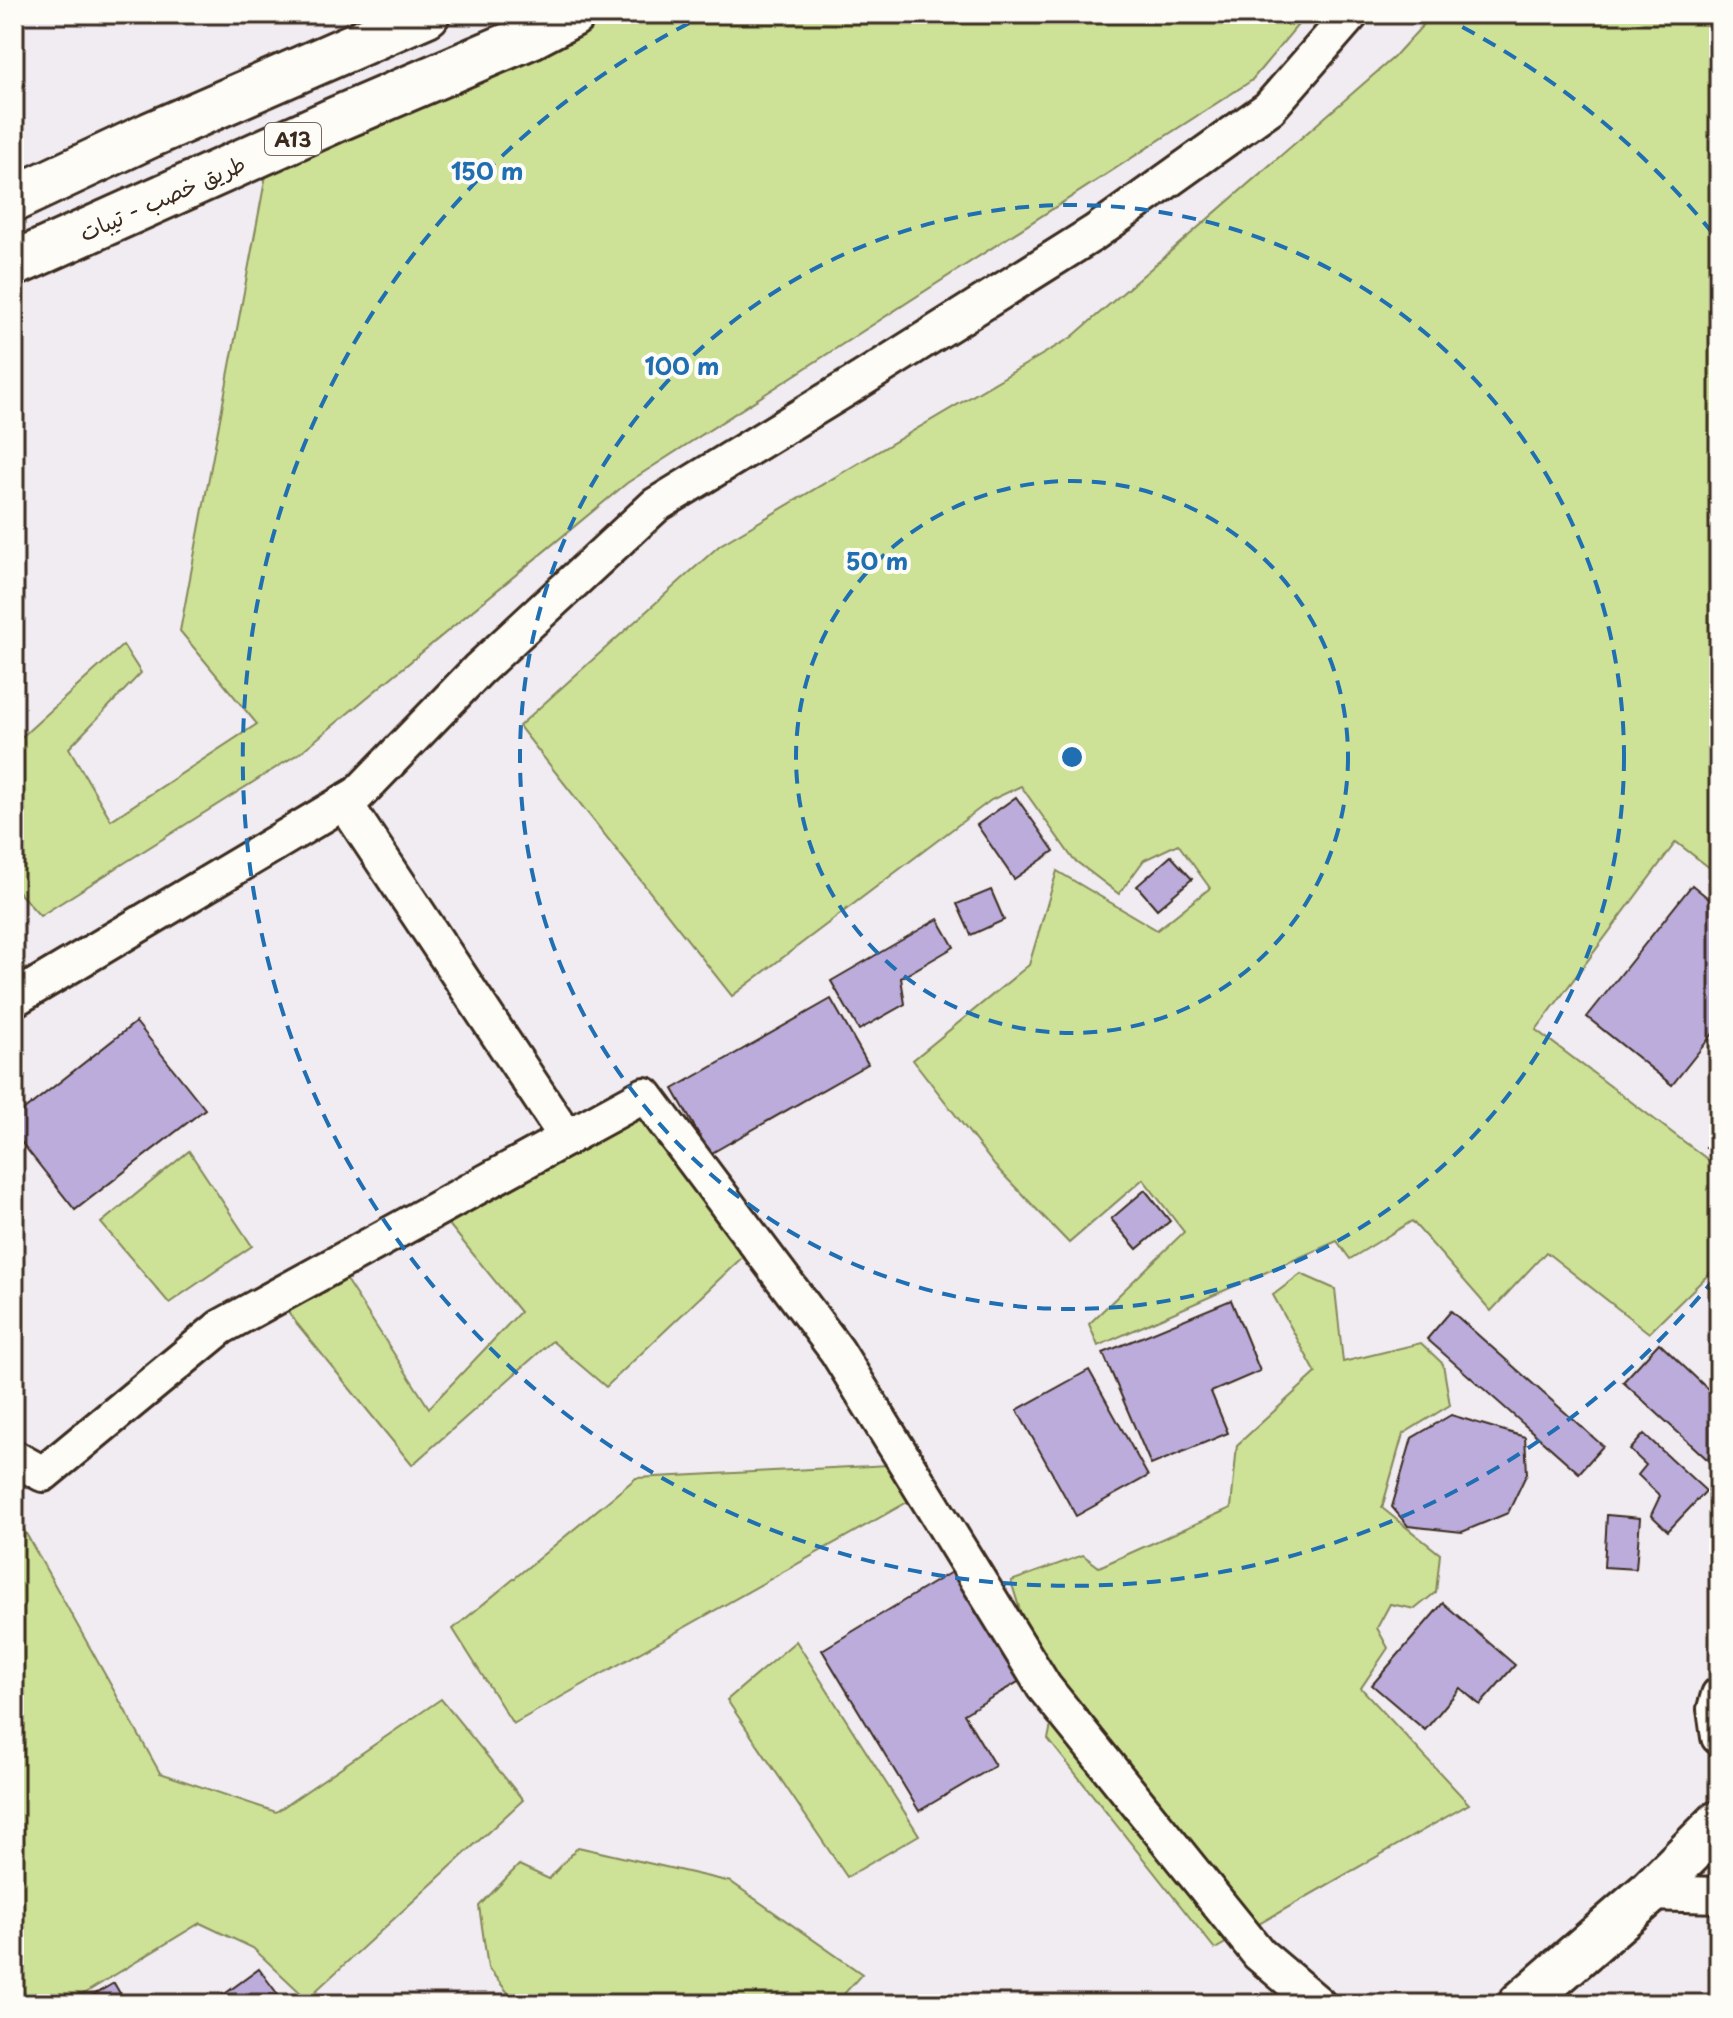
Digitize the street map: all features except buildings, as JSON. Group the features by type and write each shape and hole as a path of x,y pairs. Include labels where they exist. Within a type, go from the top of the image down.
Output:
{"main road":[{"path":"14,199 150,135 427,14"},
{"name":"طريق خصب - تيبات","path":"14,264 531,36 573,14"},
{"path":"1521,2004 1649,1893 1719,1823"}],"street":[{"path":"14,999 358,794 478,670 656,505 1094,233 1269,108 1351,14"},
{"path":"344,802 567,1138"},
{"path":"14,1458 43,1474 221,1327 645,1095 837,1351 1044,1687 1259,1954 1318,2004"},
{"path":"1719,1695 1715,1709 1719,1737"},
{"path":"1649,1893 1719,1895"}],"green space":[{"path":"586,14 1307,14 1251,81 627,483 301,752 40,916 14,887 14,744 123,645 141,673 69,748 111,820 257,724 180,631 273,138"},
{"path":"1433,14 1719,14 1719,875 1676,842 1536,1030 1719,1168 1719,1264 1649,1333 1546,1252 1491,1311 1412,1221 1350,1259 1337,1241 1098,1346 1089,1324 1184,1232 1143,1179 1069,1243 995,1166 913,1060 1029,965 1057,871 1157,930 1210,888 1178,844 1144,860 1119,894 1073,859 1021,786 991,800 732,996 519,726 720,545 1072,337 1393,58"},
{"path":"636,1114 751,1249 606,1387 552,1341 412,1465 285,1309 343,1275 429,1408 520,1312 443,1217"},
{"path":"189,1151 252,1246 169,1303 101,1223"},
{"path":"1301,1274 1335,1289 1343,1362 1421,1343 1443,1364 1450,1405 1403,1434 1382,1508 1440,1554 1436,1592 1415,1609 1390,1604 1377,1628 1388,1648 1361,1688 1469,1804 1215,1949 1048,1739 1053,1716 1170,1814 1034,1656 1011,1581 1083,1555 1099,1567 1231,1508 1237,1445 1316,1373 1273,1295"},
{"path":"890,1465 927,1491 513,1724 453,1629 636,1478"},
{"path":"14,1512 160,1773 276,1812 441,1699 523,1800 307,1999 253,1948 200,1923 67,2004 14,2004"},
{"path":"796,1641 919,1835 847,1877 727,1700"},
{"path":"578,1847 731,1882 862,1974 842,1996 847,2004 517,2004 488,1968 479,1906 519,1865 549,1879"}]}
